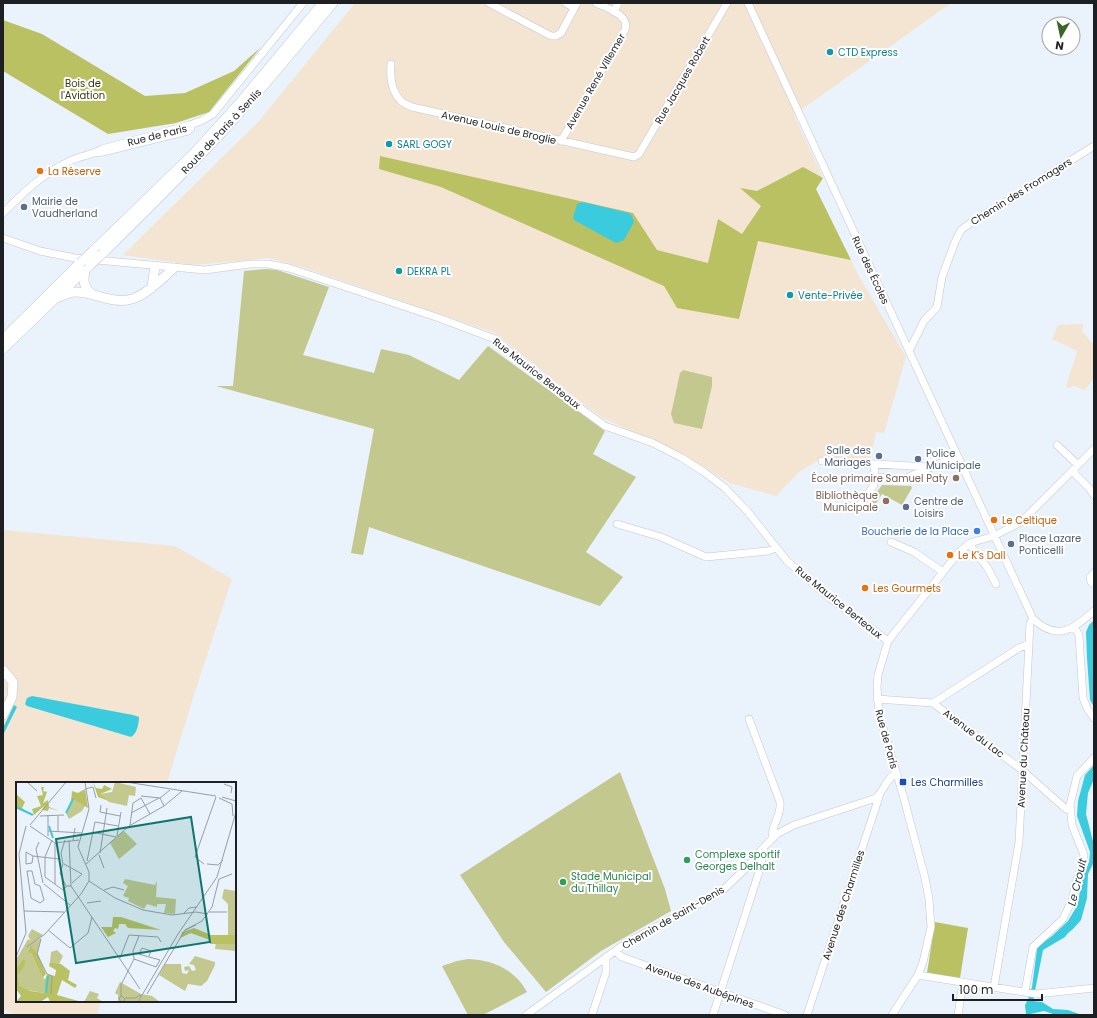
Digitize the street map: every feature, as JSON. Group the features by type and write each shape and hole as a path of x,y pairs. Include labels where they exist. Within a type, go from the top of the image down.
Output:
{"main road":[{"name":"Route de Paris à Senlis","path":"82,264 92,251 195,152 243,98 323,3"},
{"name":"Route de Paris à Senlis","path":"82,264 102,253 158,199 223,130 280,66 332,3"},
{"path":"82,264 84,286 92,295"},
{"path":"3,349 56,298 82,264"},
{"path":"3,338 82,264"},
{"path":"152,287 155,266"},
{"path":"56,298 74,292 112,299 134,299 152,287 174,268"},
{"path":"3,670 13,682 12,697 3,715"}],"street":[{"name":"Rue de Paris","path":"3,213 40,178 70,160 188,131 190,125 204,120 213,114 303,3"},
{"path":"489,3 551,36 556,36 561,33 576,5 566,3"},
{"path":"596,3 614,12 618,3"},
{"name":"Rue Jacques Robert","path":"637,156 727,3"},
{"name":"Rue des Écoles","path":"748,3 994,536"},
{"name":"Avenue René Villemer","path":"561,141 627,26 622,17 614,12"},
{"name":"Avenue Louis de Broglie","path":"392,64 390,76 395,93 401,102 412,107 631,157 637,156"},
{"name":"Chemin des Fromagers","path":"909,351 924,321 937,307 942,277 961,230 973,221 1021,193 1094,146"},
{"name":"Rue Maurice Berteaux","path":"3,238 82,264 115,262 205,270 250,264 268,264 289,268 439,318 495,339 553,388 605,426 653,443 682,458 725,488 748,512 787,561 830,598 888,641"},
{"path":"1057,445 1078,465"},
{"name":"Rue de Paris","path":"892,1015 918,975 923,962 931,927 929,899 925,878 879,714 877,699 878,675 888,641 956,556 969,544 994,536 1021,522 1094,449"},
{"path":"875,477 904,480 957,456"},
{"path":"822,461 930,467"},
{"path":"859,506 874,485 875,464"},
{"path":"1072,471 1094,495"},
{"path":"617,524 661,537 706,557 768,551 776,548"},
{"path":"994,536 1033,619 1042,626 1051,630 1068,630 1094,610"},
{"path":"891,542 914,552 943,572"},
{"path":"969,544 987,567 996,584"},
{"path":"1094,573 1090,577 1091,582 1094,584"},
{"name":"Avenue du Château","path":"994,987 1019,842 1030,623 1033,619"},
{"path":"1074,626 1079,635 1083,698 1087,708 1094,718"},
{"path":"877,699 933,702 1020,648 1029,644"},
{"name":"Avenue du Lac","path":"933,702 1022,770 1066,809 1070,810"},
{"path":"749,719 780,802 778,817 772,832 773,838"},
{"path":"1030,993 1033,947 1063,919 1066,914 1073,898 1075,885 1083,862 1083,850 1072,825 1070,810 1077,776 1094,758"},
{"path":"880,794 889,778 896,773"},
{"name":"Chemin de Saint-Denis","path":"526,1015 616,952 626,943 724,889 778,834 794,825 872,800 880,794"},
{"name":"Avenue des Charmilles","path":"807,1015 880,794"},
{"path":"713,1015 758,875 764,847"},
{"name":"Avenue des Aubépines","path":"616,952 622,957 785,1015"},
{"path":"592,1015 606,972 606,958"},
{"path":"918,975 1030,993 1094,988"},
{"path":"958,1015 963,982"}],"shaded area":[{"path":"355,3 951,3 794,115 823,178 816,189 820,200 860,278 906,357 884,433 876,432 870,459 822,458 799,472 776,496 730,483 685,456 601,417 495,333 302,267 269,258 193,265 123,255 259,121"},
{"path":"1084,324 1082,331 1094,345 1094,378 1085,390 1074,386 1070,388 1066,387 1077,351 1052,339 1058,325"},
{"path":"3,530 175,546 232,579 167,782 16,782 16,1002 101,1002 97,1015 18,1015 3,1009"}],"green space":[{"name":"Bois de l'Aviation","path":"3,20 42,34 145,96 185,93 234,71 260,48 209,112 176,123 108,134 3,71"},
{"path":"380,156 633,213 657,250 708,263 718,219 742,234 761,206 740,188 757,191 803,167 823,178 816,189 851,260 758,241 739,319 677,308 664,286 441,187 379,169"},
{"path":"266,269 277,270 329,287 303,355 374,373 381,349 409,355 459,380 488,346 605,431 593,454 636,477 586,552 623,577 600,606 369,527 363,555 351,553 374,429 216,386 233,386 244,271"},
{"path":"683,370 712,377 712,386 702,429 674,423 671,414 680,373"},
{"path":"882,485 911,486 912,488 902,505 882,494 871,511 866,507"},
{"name":"Stade Municipal du Thillay","path":"620,772 665,889 671,911 601,951 546,992 504,942 460,875"},
{"path":"935,922 968,928 960,978 927,973"},
{"path":"468,959 486,961 502,967 516,977 527,992 483,1015 468,1015 442,966"}],"water":[{"path":"583,202 629,213 634,222 624,240 616,243 574,220 573,218 577,204"},
{"path":"1094,620 1094,707 1090,700 1086,632 1089,625"},
{"path":"32,696 133,715 139,717 139,722 135,733 131,737 27,706 25,704 27,698"},
{"path":"14,705 17,707 3,735 3,728"},
{"path":"1094,765 1094,779 1088,793 1086,814 1094,845 1094,862 1088,874 1087,898 1081,920 1065,937 1043,950 1033,1001 1042,1002 1053,1009 1068,1010 1082,1015 1056,1015 1044,1011 1026,1015 1025,1005 1032,987 1037,949 1068,921 1077,906 1083,877 1089,862 1090,852 1077,816 1078,801 1085,775"}],"place":[{"name":"CTD Express","path":"830,52"},
{"name":"SARL GOGY","path":"389,144"},
{"name":"La Réserve","path":"40,171"},
{"name":"Mairie de Vaudherland","path":"24,207"},
{"name":"DEKRA PL","path":"399,271"},
{"name":"Vente-Privée","path":"790,295"},
{"name":"Salle des Mariages","path":"879,456"},
{"name":"Police Municipale","path":"918,459"},
{"name":"École primaire Samuel Paty","path":"956,478"},
{"name":"Bibliothèque Municipale","path":"886,501"},
{"name":"Centre de Loisirs","path":"906,507"},
{"name":"Le Celtique","path":"994,520"},
{"name":"Boucherie de la Place","path":"977,531"},
{"name":"Place Lazare Ponticelli","path":"1011,544"},
{"name":"Le K's Dall","path":"950,555"},
{"name":"Les Gourmets","path":"865,588"},
{"name":"Les Charmilles","path":"903,782"},
{"name":"Complexe sportif Georges Delhalt","path":"687,860"},
{"name":"Stade Municipal du Thillay","path":"563,882"}],"water label":[{"name":"Le Croult","path":"1077,882"}]}
